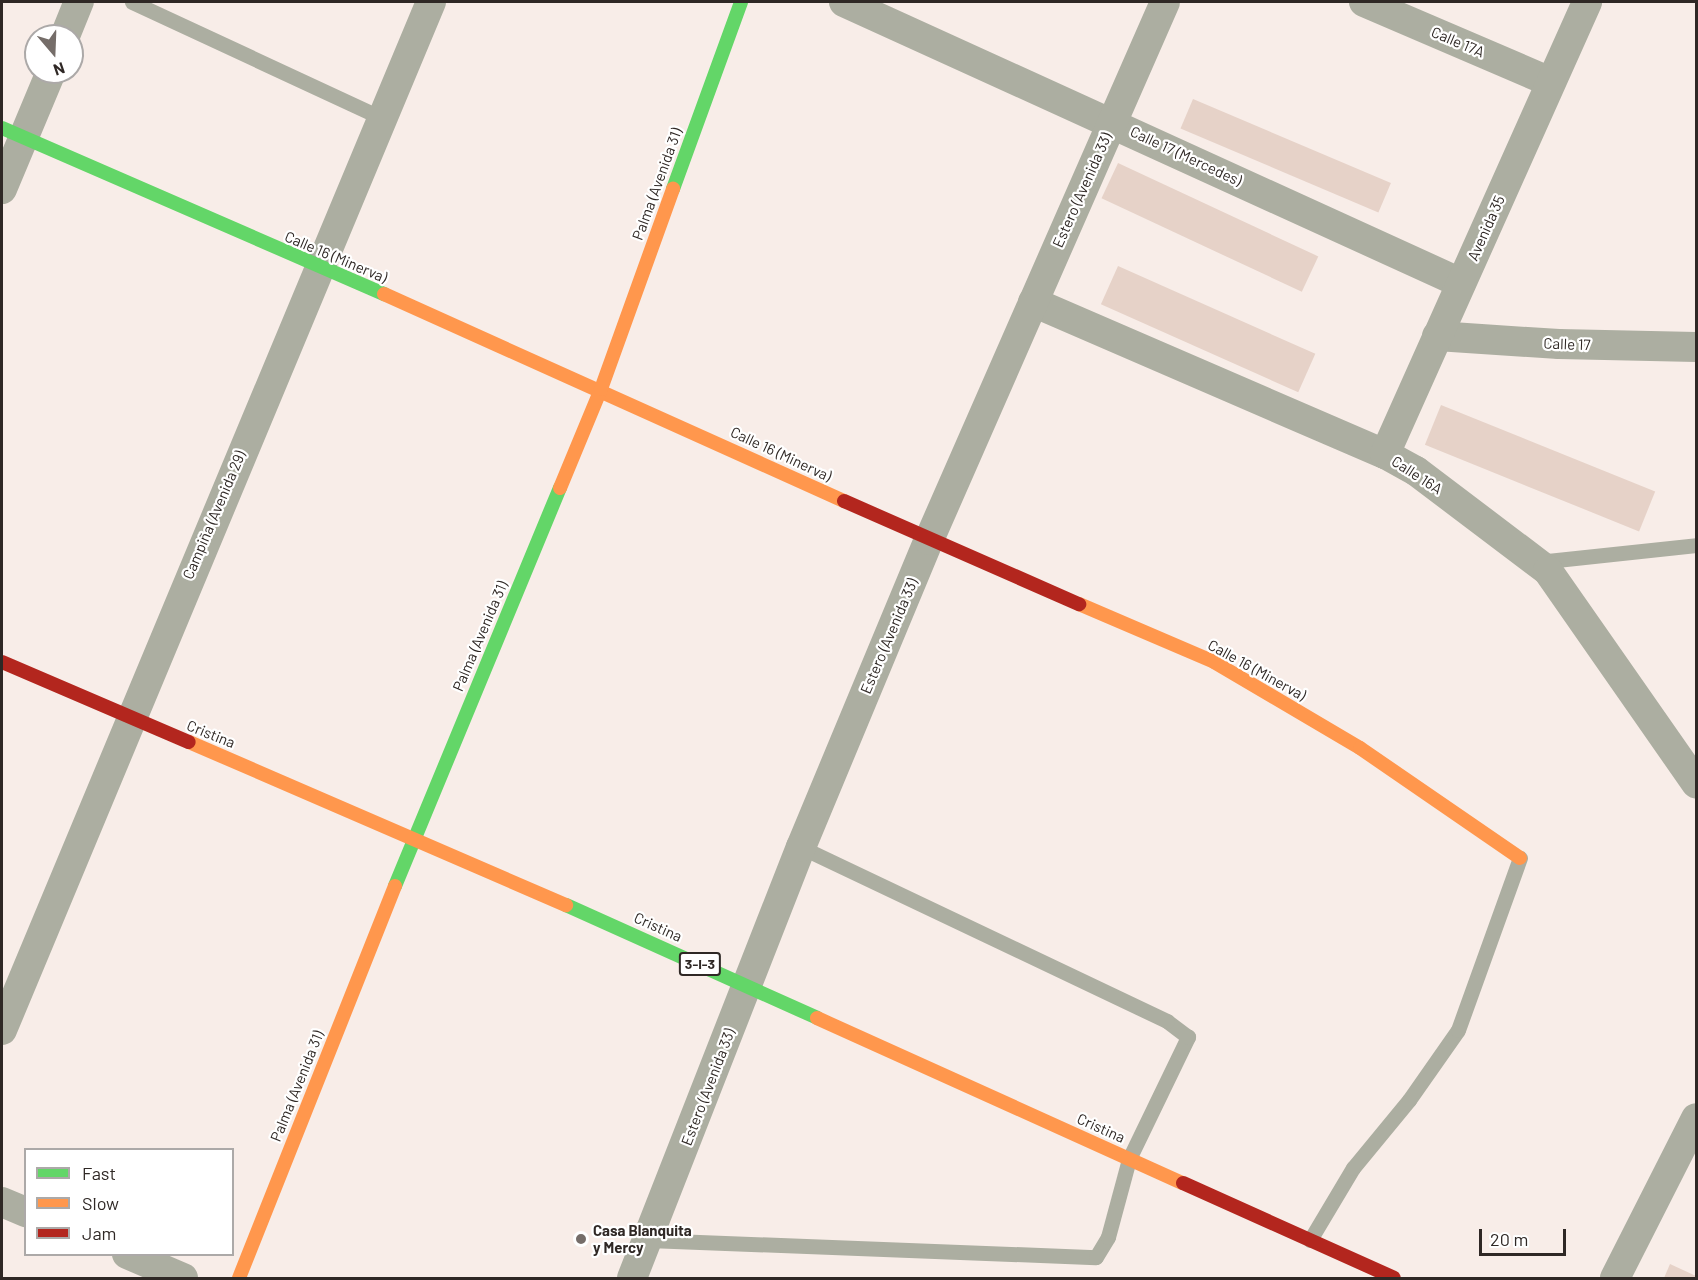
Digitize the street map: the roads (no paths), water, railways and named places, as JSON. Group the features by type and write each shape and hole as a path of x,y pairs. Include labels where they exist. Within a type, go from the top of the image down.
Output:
{"street":[{"path":"70,24 80,2"},
{"name":"Campiña (Avenida 29)","path":"2,1030 380,117 431,2"},
{"name":"Palma (Avenida 31)","path":"239,1278 413,841 601,389 741,2"},
{"name":"Calle 17 (Mercedes)","path":"844,2 1112,122 1461,283"},
{"name":"Estero (Avenida 33)","path":"632,1278 801,847 929,540 1165,2"},
{"name":"Calle 17A","path":"1364,2 1551,82"},
{"name":"Avenida 35","path":"1385,454 1587,2"},
{"path":"2,189 13,133 44,84"},
{"name":"Calle 16 (Minerva)","path":"13,133 318,268 601,389 929,540 1214,662 1360,748 1520,858"},
{"name":"Calle 16A","path":"1033,302 1385,454 1416,471 1538,562 1696,783"},
{"name":"Calle 17","path":"1437,336 1559,344 1696,347"},
{"name":"Cristina","path":"2,662 747,985 1394,1278"},
{"path":"1616,1278 1689,1150 1696,1118"},
{"path":"2,1202 24,1211"},
{"path":"132,1256 183,1278"}],"lane":[{"path":"132,2 380,117"},
{"path":"1538,562 1696,545"},
{"path":"648,1240 1096,1257 1108,1237 1130,1159 1188,1038 1167,1021 801,847"},
{"path":"1310,1240 1353,1168 1409,1100 1458,1030 1520,858"}],"place":[{"name":"Casa Blanquita y Mercy","path":"581,1239"}]}
